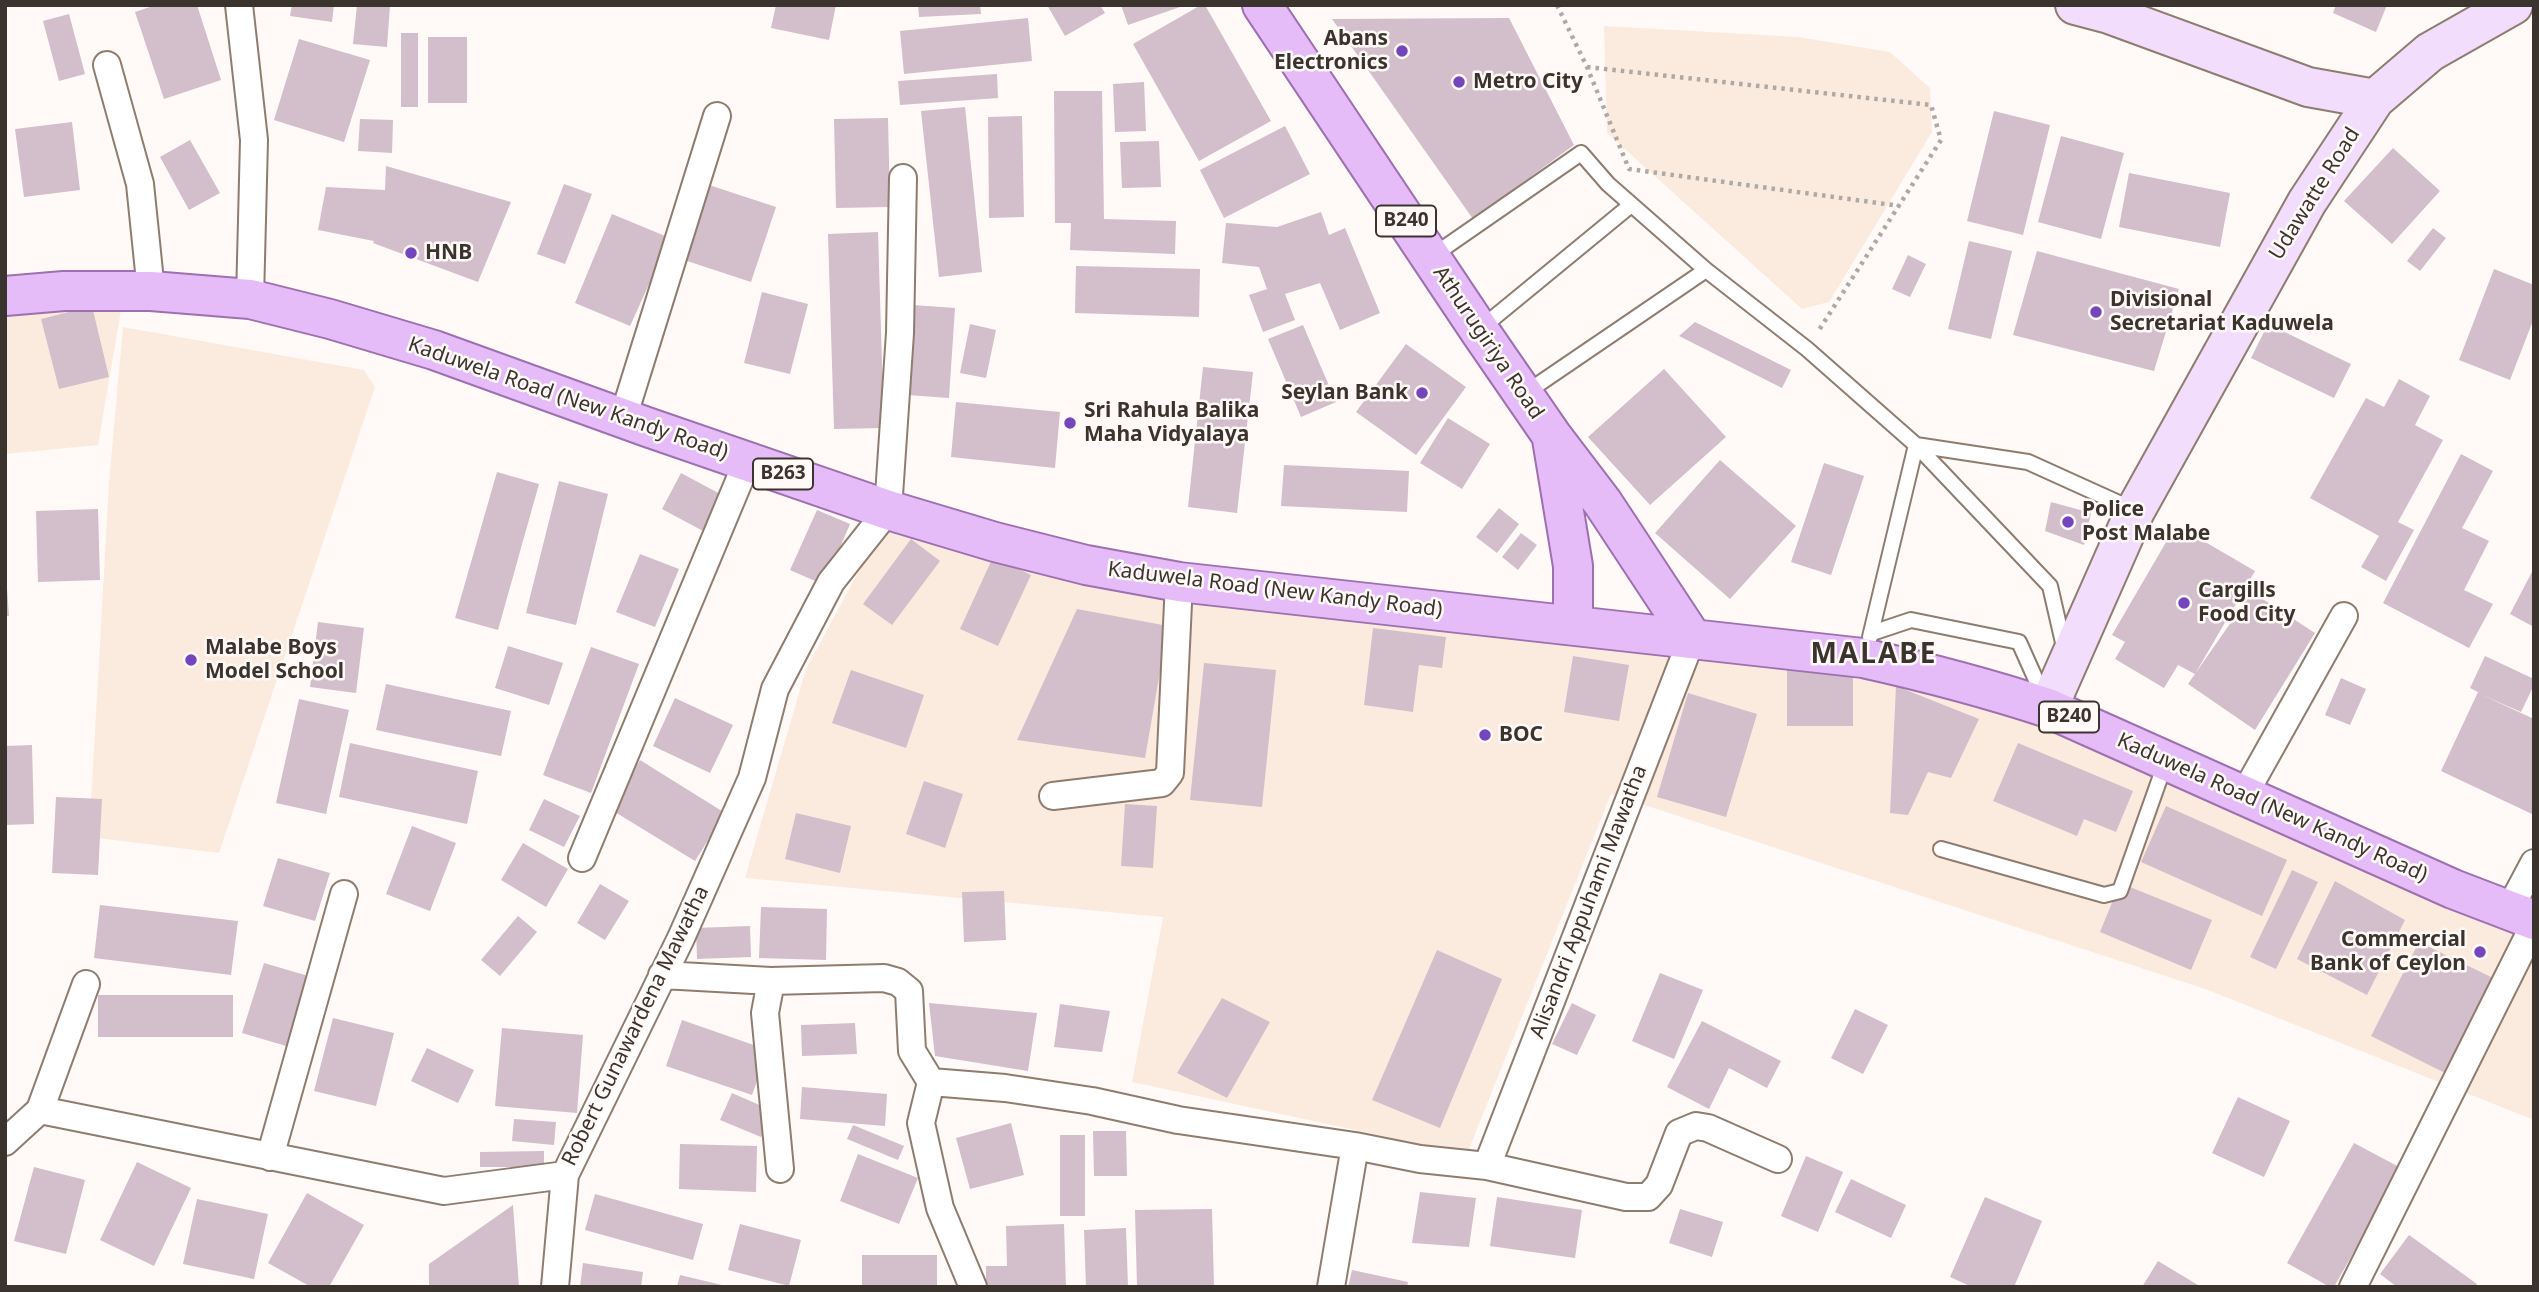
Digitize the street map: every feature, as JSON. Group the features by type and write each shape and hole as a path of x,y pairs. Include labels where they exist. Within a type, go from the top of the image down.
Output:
{"main road":[{"name":"Athurugiriya Road","path":"1262,5 1523,395 1603,503 1692,638"},
{"name":"Kaduwela Road (New Kandy Road)","path":"5,296 64,291 151,291 250,299 434,350 888,510 995,542 1086,565 1179,582 1692,638 1867,645 1987,688 2055,694 2166,760 2526,918"},
{"name":"Athurugiriya Road","path":"1552,436 1573,566 1573,624"}],"street":[{"path":"239,5 254,140 250,299"},
{"name":"Udawatte Road","path":"2074,5 2109,14 2308,88 2375,99"},
{"name":"Udawatte Road","path":"2055,694 2134,511 2307,202 2375,99 2430,52 2514,5"},
{"path":"107,65 141,184 151,291"},
{"path":"623,418 717,116"},
{"path":"888,510 900,332 903,178"},
{"path":"582,858 747,462"},
{"name":"Robert Gunawardena Mawatha","path":"40,1110 444,1191 565,1175 681,938 752,779 775,689 831,582 888,510"},
{"path":"1052,796 1162,783 1170,773 1179,582"},
{"path":"2244,795 2344,616"},
{"name":"Alisandri Appuhami Mawatha","path":"1487,1166 1692,638"},
{"path":"2353,1287 2526,918 2534,863"},
{"path":"270,1157 344,894"},
{"path":"662,975 771,981 884,978 898,982 909,991 912,1051 931,1082 921,1124 940,1208 974,1287"},
{"path":"771,981 765,1013 780,1169"},
{"path":"5,1142 40,1110 86,984"},
{"path":"931,1082 1005,1088 1092,1101 1178,1120 1487,1166 1626,1197 1648,1197 1659,1185 1679,1132 1696,1126 1708,1128 1778,1158"},
{"path":"1331,1287 1355,1146"},
{"path":"555,1287 565,1175"}],"lane":[{"path":"1430,258 1581,153 1631,205 1706,270 1807,349 1916,445 2050,586 2064,644 2055,694"},
{"path":"1479,330 1631,205"},
{"path":"1523,395 1706,270"},
{"path":"1916,445 2028,462 2134,511"},
{"path":"1867,645 1916,445"},
{"path":"1867,645 1912,620 2019,642 2055,694"},
{"path":"1941,849 2104,895 2120,891 2166,760"}],"path":[{"path":"1557,5 1587,67 1629,169 1900,206"},
{"path":"1587,67 1931,104 1941,140 1807,349"}],"shaded area":[{"path":"1604,26 1798,37 1890,52 1930,88 1932,132 1829,302 1802,309 1607,133"},
{"path":"121,310 98,445 5,454 5,315 17,312"},
{"name":"Malabe Boys Model School","path":"123,327 364,370 375,387 219,853 89,837 109,483"},
{"path":"882,528 1860,672 1984,702 2534,931 2534,1120 2208,990 1611,794 1467,1154 1132,1082 1163,917 745,878 806,669"}],"building":[{"path":"156,5 197,5 221,80 164,99 135,12"},
{"path":"292,5 334,5 332,22 290,16"},
{"path":"357,5 390,5 387,47 353,44"},
{"path":"776,5 836,5 829,40 771,28"},
{"path":"918,5 980,5 981,14 919,17"},
{"path":"1047,5 1100,5 1105,13 1065,36"},
{"path":"1121,5 1183,5 1183,6 1128,25"},
{"path":"1205,5 1271,121 1199,161 1133,44"},
{"path":"2336,5 2387,5 2376,32 2333,13"},
{"path":"69,14 85,74 59,81 43,21"},
{"path":"1028,18 1032,61 904,74 900,31"},
{"name":"Metro City","path":"1509,18 1574,145 1473,219 1332,19"},
{"path":"401,33 418,33 418,107 401,107"},
{"path":"428,37 467,37 467,103 428,103"},
{"path":"299,39 370,60 344,142 274,120"},
{"path":"997,74 998,98 900,105 898,81"},
{"path":"1144,82 1146,131 1115,132 1113,84"},
{"path":"1054,91 1102,91 1104,219 1176,221 1175,254 1070,250 1071,223 1055,223"},
{"path":"965,107 982,272 939,277 921,111"},
{"path":"1994,111 2050,125 2023,235 1967,221"},
{"path":"1022,116 1024,217 989,218 988,117"},
{"path":"888,118 890,207 836,208 834,119"},
{"path":"360,119 393,120 392,153 358,151"},
{"path":"72,122 80,190 24,197 15,129"},
{"path":"1285,126 1310,174 1224,218 1200,170"},
{"path":"2061,136 2124,153 2101,239 2038,222"},
{"path":"190,140 220,193 189,210 160,157"},
{"path":"1159,141 1161,187 1122,188 1120,142"},
{"path":"2393,148 2440,191 2392,244 2344,201"},
{"path":"386,166 511,202 478,282 373,243 374,241 318,230 326,187 385,190"},
{"path":"2129,173 2230,193 2220,247 2119,227"},
{"path":"564,184 592,194 565,264 537,254"},
{"path":"706,184 776,207 751,282 681,259"},
{"path":"1321,212 1329,235 1345,228 1380,313 1340,330 1320,283 1285,294 1295,320 1263,332 1249,295 1267,289 1259,267 1222,263 1226,223 1277,227"},
{"path":"612,214 670,238 630,326 575,303"},
{"path":"2433,228 2446,238 2420,271 2407,261"},
{"path":"878,232 884,428 834,429 828,234"},
{"path":"1969,241 2012,251 1991,339 1948,329"},
{"name":"Divisional Secretariat Kaduwela","path":"2037,251 2179,289 2154,371 2013,335"},
{"path":"1908,255 1926,264 1910,297 1892,289"},
{"path":"1076,266 1200,269 1199,317 1075,313"},
{"path":"2494,269 2534,285 2534,318 2510,380 2459,360"},
{"path":"762,292 808,304 790,374 744,363"},
{"path":"913,305 955,308 949,398 907,395"},
{"path":"92,306 109,377 59,389 41,319"},
{"path":"1695,322 1791,370 1782,388 1679,336"},
{"path":"970,324 996,330 986,378 960,373"},
{"path":"2268,324 2351,364 2334,398 2251,358"},
{"path":"1303,325 1336,402 1301,417 1268,339"},
{"path":"1406,344 1466,387 1416,455 1356,412"},
{"path":"1203,367 1253,372 1237,513 1188,507"},
{"path":"1664,369 1726,437 1650,505 1588,437"},
{"path":"2399,379 2430,396 2415,425 2443,440 2398,522 2414,530 2386,581 2361,567 2379,536 2310,498 2366,398 2384,407"},
{"path":"956,402 1060,412 1055,468 951,457"},
{"path":"1448,418 1490,444 1462,489 1420,463"},
{"path":"2461,454 2493,471 2462,528 2489,541 2464,590 2493,604 2469,648 2383,603"},
{"path":"1720,460 1796,526 1730,599 1655,533"},
{"path":"1824,463 1864,476 1831,575 1791,562"},
{"path":"1284,465 1409,471 1407,512 1281,506"},
{"path":"497,472 539,484 498,630 455,618"},
{"path":"681,473 722,495 703,531 662,509"},
{"path":"559,481 608,494 576,625 526,613"},
{"name":"Police Post Malabe","path":"2051,502 2091,513 2084,545 2045,531"},
{"path":"1499,508 1519,524 1497,553 1476,537"},
{"path":"98,509 100,580 38,582 36,511"},
{"path":"817,510 850,524 824,585 790,570"},
{"name":"Cargills Food City","path":"2176,525 2255,571 2195,674 2178,665 2164,688 2115,659 2125,642 2112,635"},
{"path":"1521,533 1537,545 1518,570 1502,557"},
{"path":"911,539 940,561 892,625 863,604"},
{"path":"640,554 679,569 655,627 616,612"},
{"path":"993,557 1031,575 998,646 960,629"},
{"path":"2534,568 2534,627 2510,614"},
{"path":"7,588 9,616 5,616"},
{"path":"2252,592 2315,633 2255,730 2188,684"},
{"path":"1077,609 1168,626 1145,758 1017,740"},
{"path":"318,622 364,628 356,693 310,687"},
{"path":"1373,628 1446,637 1442,668 1419,665 1413,712 1364,705"},
{"path":"508,646 563,663 549,705 495,688"},
{"path":"591,647 639,664 591,793 543,775"},
{"path":"1573,656 1629,665 1619,721 1564,712"},
{"path":"2485,656 2534,679 2534,685 2521,712 2480,694 2534,719 2534,815 2441,771 2478,692 2470,688"},
{"path":"1204,663 1276,670 1262,807 1190,800"},
{"path":"1787,667 1853,667 1853,726 1787,726"},
{"path":"851,670 924,695 906,748 832,723"},
{"path":"2341,678 2366,689 2350,725 2325,715"},
{"path":"386,684 511,711 501,756 376,730"},
{"path":"1896,686 1979,719 1951,778 1928,772 1908,815 1890,813"},
{"path":"1688,693 1757,714 1726,817 1657,797"},
{"path":"675,698 733,725 710,773 653,746"},
{"path":"299,699 349,710 326,814 276,803"},
{"path":"350,743 478,771 467,824 339,797"},
{"path":"2018,743 2133,791 2116,832 2084,819 2077,836 1993,801"},
{"path":"32,745 34,824 5,825 5,746"},
{"path":"640,760 725,813 695,861 610,809"},
{"path":"924,781 963,794 945,848 906,834"},
{"path":"56,797 102,799 98,875 52,873"},
{"path":"544,799 580,816 564,847 529,830"},
{"path":"1125,804 1157,806 1153,868 1121,866"},
{"path":"2166,806 2287,860 2262,916 2141,862"},
{"path":"796,813 851,826 840,873 785,859"},
{"path":"412,826 456,843 430,911 386,894"},
{"path":"523,843 568,869 546,907 501,880"},
{"path":"278,858 330,873 315,921 263,906"},
{"path":"2292,870 2318,882 2276,969 2250,957"},
{"path":"2335,881 2405,920 2367,995 2297,959"},
{"path":"2120,883 2212,920 2191,970 2100,932"},
{"path":"600,884 629,901 605,940 577,923"},
{"path":"1004,891 1006,940 964,942 962,892"},
{"path":"100,905 238,921 231,975 94,958"},
{"path":"761,907 827,909 826,960 759,958"},
{"path":"518,916 537,932 500,976 481,960"},
{"path":"750,926 751,957 697,959 696,928"},
{"path":"2419,942 2495,979 2447,1074 2371,1036"},
{"path":"1437,950 1502,979 1440,1128 1372,1100"},
{"path":"264,963 315,978 293,1048 242,1033"},
{"path":"1660,973 1703,990 1674,1059 1632,1041"},
{"path":"98,995 233,995 233,1037 98,1037"},
{"path":"1222,998 1270,1022 1227,1098 1177,1073"},
{"path":"929,1003 1037,1013 1028,1071 935,1056"},
{"path":"1572,1003 1596,1015 1577,1055 1552,1044"},
{"path":"1060,1004 1110,1011 1102,1052 1054,1047"},
{"path":"1855,1009 1888,1025 1863,1074 1831,1058"},
{"path":"333,1018 394,1033 376,1106 314,1091"},
{"path":"682,1020 768,1050 752,1095 666,1066"},
{"path":"1702,1021 1781,1061 1767,1088 1729,1068 1709,1109 1667,1087"},
{"path":"855,1023 857,1054 802,1056 801,1025"},
{"path":"502,1028 583,1035 577,1113 495,1106"},
{"path":"427,1048 474,1070 458,1103 411,1081"},
{"path":"802,1087 887,1094 885,1126 800,1119"},
{"path":"732,1093 773,1111 761,1137 720,1120"},
{"path":"2238,1097 2290,1121 2264,1177 2212,1153"},
{"path":"514,1119 556,1122 554,1145 512,1141"},
{"path":"1011,1123 1024,1175 970,1189 956,1138"},
{"path":"853,1125 904,1146 898,1160 847,1139"},
{"path":"1093,1131 1126,1131 1127,1176 1094,1176"},
{"path":"1060,1135 1085,1135 1085,1216 1060,1216"},
{"path":"2354,1143 2401,1168 2334,1287 2330,1287 2287,1263"},
{"path":"680,1144 757,1146 756,1192 679,1189"},
{"path":"544,1151 544,1167 480,1167 480,1152"},
{"path":"858,1154 918,1178 899,1224 840,1201"},
{"path":"1806,1156 1843,1172 1818,1232 1781,1216"},
{"path":"137,1162 191,1188 154,1266 100,1240"},
{"path":"34,1167 85,1180 66,1254 14,1241"},
{"path":"1851,1179 1906,1205 1891,1238 1835,1212"},
{"path":"1420,1192 1476,1198 1469,1247 1412,1243"},
{"path":"307,1193 364,1225 329,1287 311,1287 268,1263"},
{"path":"595,1194 703,1224 693,1260 585,1230"},
{"path":"1497,1197 1582,1210 1575,1258 1490,1246"},
{"path":"1985,1197 2042,1221 2014,1287 1972,1287 1950,1277"},
{"path":"197,1199 268,1214 254,1279 183,1264"},
{"path":"513,1205 519,1287 429,1287 429,1264"},
{"path":"1212,1209 1214,1287 1137,1287 1135,1210"},
{"path":"1680,1209 1723,1222 1712,1257 1669,1243"},
{"path":"740,1224 801,1240 789,1286 728,1270"},
{"path":"1064,1224 1066,1287 986,1287 986,1266 1007,1266 1006,1226"},
{"path":"1126,1228 1128,1287 1086,1287 1084,1230"},
{"path":"2409,1235 2477,1284 2475,1287 2397,1287 2380,1274"},
{"path":"862,1255 937,1255 937,1287 862,1287"},
{"path":"2158,1261 2198,1285 2197,1287 2142,1287"},
{"path":"583,1263 643,1272 641,1287 580,1287"},
{"path":"1352,1270 1408,1282 1407,1287 1348,1287"},
{"path":"680,1275 726,1286 677,1287"}],"place":[{"name":"Abans Electronics","path":"1402,51"},
{"name":"Metro City","path":"1459,82"},
{"name":"HNB","path":"411,253"},
{"name":"Divisional Secretariat Kaduwela","path":"2096,312"},
{"name":"Seylan Bank","path":"1422,393"},
{"name":"Sri Rahula Balika Maha Vidyalaya","path":"1070,423"},
{"name":"Police Post Malabe","path":"2068,522"},
{"name":"Cargills Food City","path":"2184,603"},
{"name":"Malabe Boys Model School","path":"191,660"},
{"name":"BOC","path":"1485,735"},
{"name":"Commercial Bank of Ceylon","path":"2480,952"}],"district":[{"name":"MALABE","path":"1874,655"}]}
